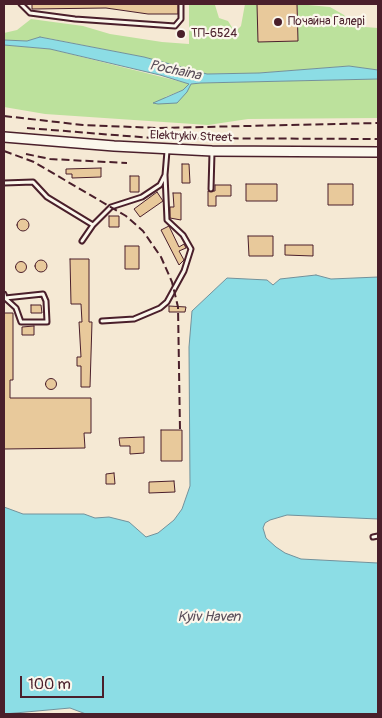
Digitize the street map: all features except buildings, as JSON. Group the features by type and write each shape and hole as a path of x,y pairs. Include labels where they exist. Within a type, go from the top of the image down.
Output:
{"street":[{"name":"Elektrykiv Street","path":"4,138 212,151 378,152"}],"lane":[{"path":"21,4 30,13 75,19 175,26 181,19 181,4"},
{"path":"102,321 134,319 160,308 167,302 184,272 191,249 183,235 167,220 165,175 167,149"},
{"path":"212,151 212,189"},
{"path":"82,241 92,225 111,207 142,197 160,186 165,175"},
{"path":"4,183 33,182 47,197 92,225"},
{"path":"43,294 46,301 47,322 21,322 16,308 4,296 43,294"},
{"path":"373,537 378,536"}],"green space":[{"path":"189,4 215,5 219,18 228,21 233,29 238,29 241,26 245,4 257,4 259,42 298,41 297,4 330,7 344,15 352,26 378,28 378,70 349,66 259,73 207,74 144,57 52,39 40,37 27,41 4,40 4,33 17,30 31,19 83,26 110,34 189,44"},
{"path":"4,45 50,49 190,84 183,90 165,97 177,103 191,84 378,79 378,118 248,119 208,125 45,114 4,107"}],"water":[{"name":"Pochaina","path":"40,37 144,57 207,74 259,73 349,66 378,70 378,79 191,84 187,92 177,103 158,104 153,103 183,90 189,84 160,75 50,49 4,45 4,40 27,41"},
{"name":"Kyiv Haven","path":"316,275 331,279 378,277 378,519 287,515 270,520 265,523 263,528 266,538 276,547 285,553 301,559 378,563 378,714 86,714 70,708 4,714 4,507 23,514 84,514 95,518 109,517 129,522 146,537 158,533 174,520 182,509 190,486 189,347 192,311 227,278 267,280 273,285 280,279"}],"railway":[{"path":"4,116 83,125 158,128 378,123"},
{"path":"27,128 152,138 378,139"},
{"path":"4,151 34,162 126,216 143,231 161,257 172,282 178,307 180,430"},
{"path":"26,154 50,159 127,163"}],"place":[{"name":"Почайна Галері","path":"278,22"},
{"name":"ТП-6524","path":"181,34"}]}
